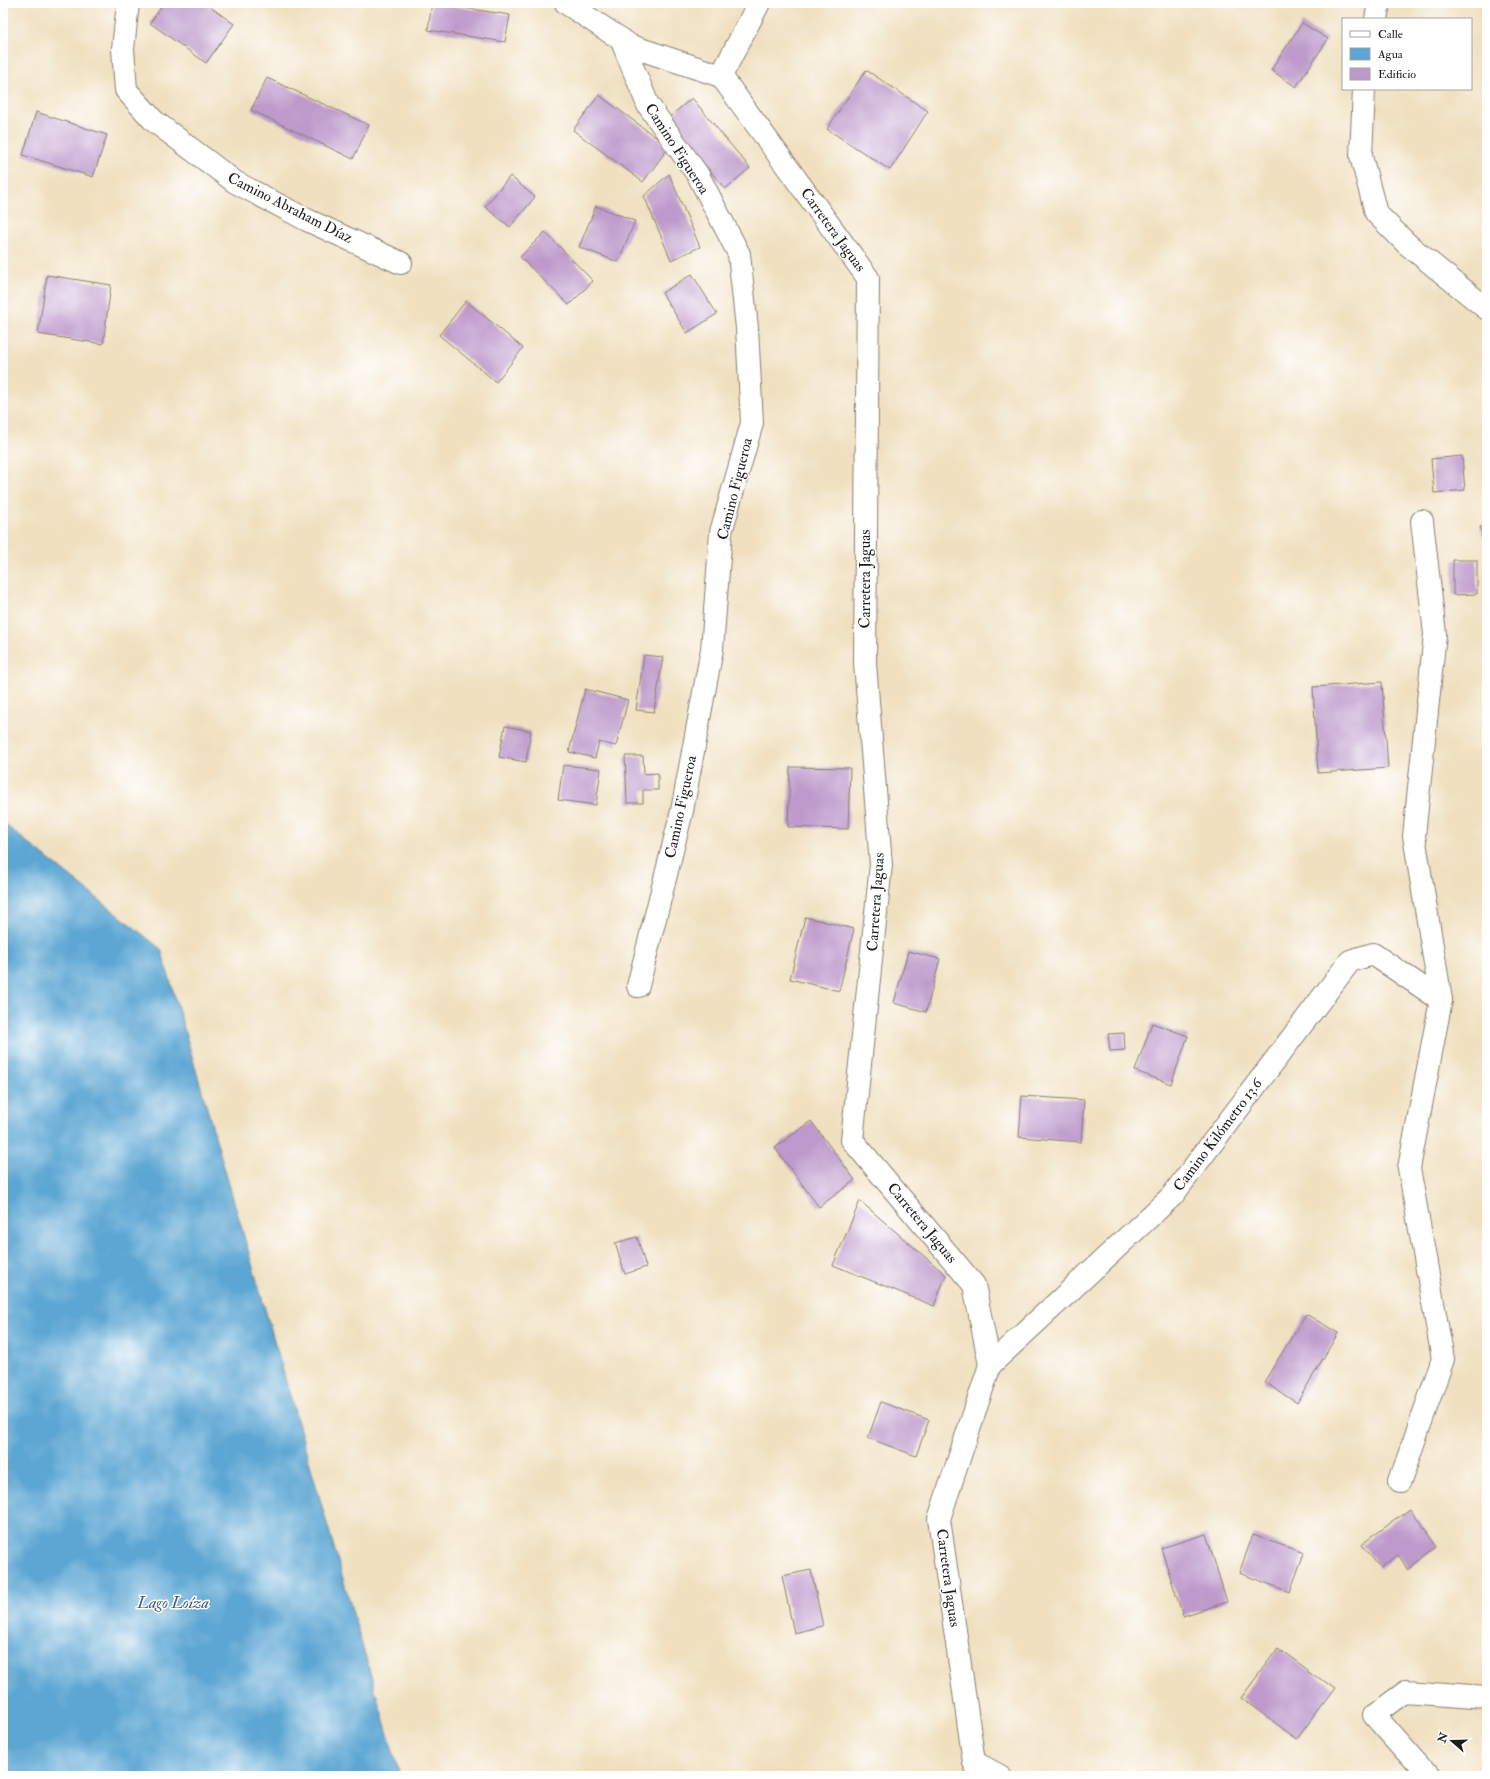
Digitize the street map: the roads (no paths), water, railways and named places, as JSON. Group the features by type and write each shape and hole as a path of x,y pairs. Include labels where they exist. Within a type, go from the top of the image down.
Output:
{"street":[{"name":"Camino Abraham Díaz","path":"128,3 123,49 126,90 154,121 235,182 307,220 401,263"},
{"path":"566,3 631,46 721,76 759,3"},
{"path":"1376,18 1379,3"},
{"name":"Camino Figueroa","path":"621,39 648,105 698,175 739,254 747,328 752,423 721,532 712,649 682,811 638,986"},
{"name":"Carretera Jaguas","path":"721,76 868,278 865,663 881,865 852,1140 974,1285 990,1365 939,1519 977,1769"},
{"path":"1364,90 1361,156 1376,213 1407,244 1487,309"},
{"path":"1400,1481 1443,1359 1409,1168 1441,1000 1414,836 1434,634 1422,521"},
{"name":"Camino Kilómetro 13.6","path":"990,1365 1172,1196 1350,961 1373,954 1441,1000"},
{"path":"1428,1776 1374,1715 1406,1692 1487,1698"},
{"path":"977,1769 1000,1776"}],"water":[{"name":"Lago Loíza","path":"3,823 161,949 400,1776 3,1776"}]}
